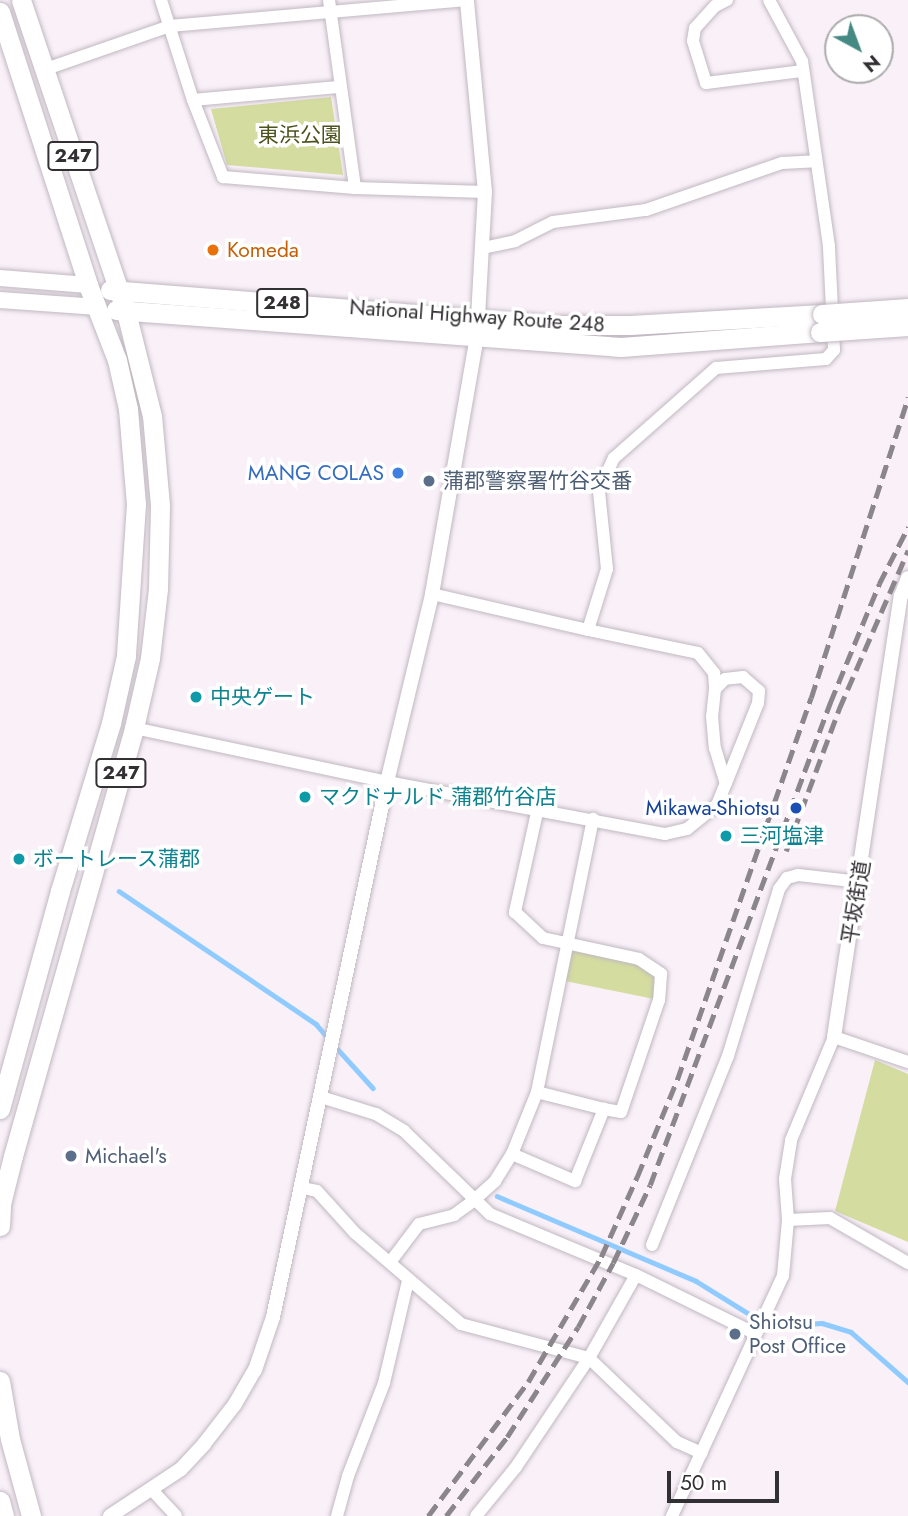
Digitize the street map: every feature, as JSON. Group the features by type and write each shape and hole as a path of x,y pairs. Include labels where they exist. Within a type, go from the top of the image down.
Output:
{"highway":[{"name":"247","path":"0,1226 1,1205 13,1156 134,728 150,658 158,589 160,505 152,416 126,312 21,0"},
{"name":"247","path":"0,12 88,285 117,360 134,454 136,518 126,656 111,723 60,891 0,1109"},
{"name":"National Highway Route 248","path":"88,285 118,292 477,326"},
{"name":"National Highway Route 248","path":"98,307 126,312 477,326 821,323 908,326"},
{"name":"National Highway Route 248","path":"821,323 908,308"},
{"path":"0,1381 10,1439 31,1516"},
{"path":"0,1501 4,1516"}],"main road":[{"path":"0,278 88,285"},
{"path":"0,299 98,307"}],"street":[{"path":"161,0 193,100 223,177 355,188 485,192"},
{"path":"43,69 170,26 329,5 467,0 485,192 477,326 432,594 387,782 303,1188 273,1317 255,1370 235,1404 204,1444 181,1469 110,1516"},
{"path":"727,0 715,6 695,28 693,41 706,83 803,71"},
{"path":"589,630 607,569 599,491 614,458 716,368 826,359 834,350 829,246 802,61 769,0"},
{"path":"329,5 355,188"},
{"path":"193,100 340,88"},
{"path":"483,248 515,241 554,222 646,210 782,163 815,161"},
{"name":"平坂街道","path":"672,1516 782,1276 788,1220 785,1179 791,1140 834,1037 901,596 908,578"},
{"path":"432,594 698,653 714,673 712,716 715,748 726,783"},
{"path":"134,728 387,782 538,807 666,834 687,829 717,805 758,703 760,691 743,677 725,680 715,689"},
{"path":"537,1092 621,1112 659,1000 661,974 639,959 543,938 515,912 538,807"},
{"path":"391,1261 419,1224 454,1214 473,1200 495,1181 512,1154 537,1092 593,819"},
{"path":"652,1245 728,1056 779,888 787,878 798,875 859,882"},
{"path":"834,1037 908,1062"},
{"path":"321,1097 376,1114 404,1131 490,1214 756,1329"},
{"path":"512,1154 575,1181 604,1109"},
{"path":"303,1188 317,1191 355,1233 391,1261 408,1280 461,1324 589,1358 677,1442 702,1453"},
{"path":"788,1220 830,1218 908,1263"},
{"path":"475,1516 516,1467 589,1358 636,1275"},
{"path":"337,1516 348,1476 384,1382 408,1280"},
{"path":"152,1490 176,1516"}],"green space":[{"name":"東浜公園","path":"331,97 343,175 227,165 211,109"},
{"path":"567,942 639,959 661,974 659,1000 560,980"},
{"path":"875,1060 908,1074 908,1242 835,1211"}],"waterway":[{"path":"119,891 316,1024 328,1038"},
{"path":"334,1045 373,1088"},
{"path":"497,1196 696,1281 756,1318 784,1325 822,1323 851,1332 908,1382"}],"railway":[{"path":"428,1516 528,1382 601,1257 637,1177 677,1080 811,698 908,397"},
{"path":"446,1516 507,1437 578,1327 613,1263 650,1185 830,703 879,584 908,527"},
{"path":"786,851 839,709 908,550"}],"place":[{"name":"Komeda","path":"213,250"},
{"name":"MANG COLAS","path":"398,473"},
{"name":"蒲郡警察署竹谷交番","path":"429,481"},
{"name":"中央ゲート","path":"196,697"},
{"name":"マクドナルド 蒲郡竹谷店","path":"305,797"},
{"name":"Mikawa-Shiotsu","path":"796,808"},
{"name":"三河塩津","path":"726,836"},
{"name":"ボートレース蒲郡","path":"19,859"},
{"name":"Michael's","path":"71,1156"},
{"name":"Shiotsu Post Office","path":"735,1334"}]}
